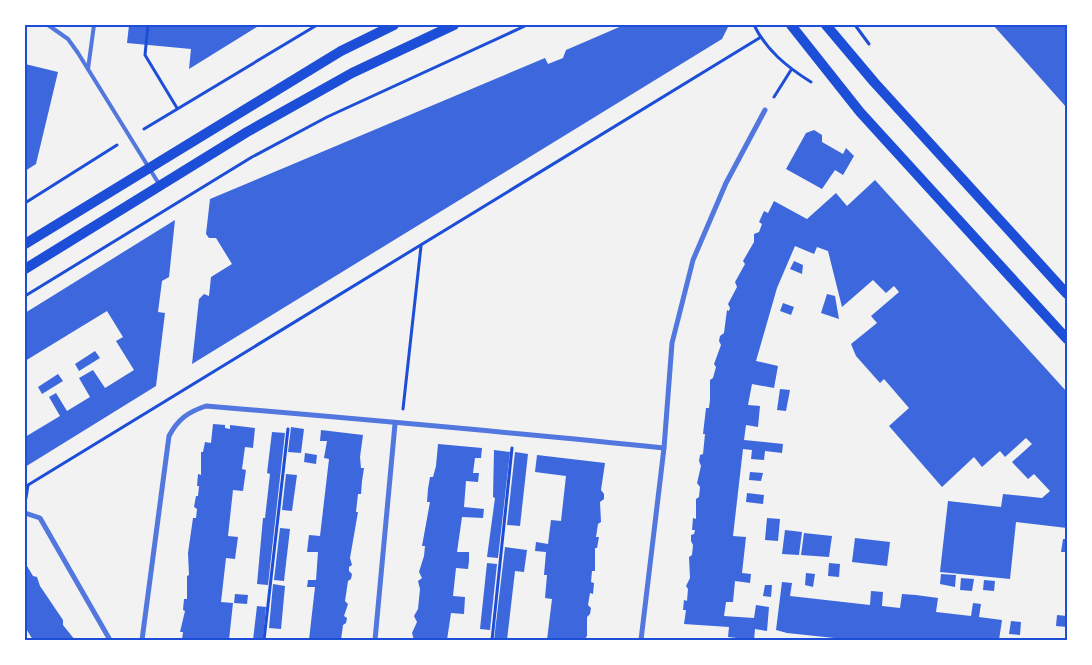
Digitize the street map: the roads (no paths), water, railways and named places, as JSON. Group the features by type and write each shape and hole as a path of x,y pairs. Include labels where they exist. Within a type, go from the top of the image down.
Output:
{"main road":[{"path":"25,244 341,51 394,25"},
{"path":"25,269 247,132 352,73 454,25"},
{"path":"791,25 860,112 1067,339"},
{"path":"826,25 874,82 1067,294"}],"street":[{"path":"640,640 664,448 672,343 693,260 726,183 766,110"},
{"path":"142,640 169,436 177,422 190,412 206,406 395,424 514,432 664,448"},
{"path":"375,640 395,424"},
{"path":"25,513 34,514 40,518 110,640"}],"lane":[{"path":"48,25 68,39 160,185"},
{"path":"88,69 94,25"}]}
